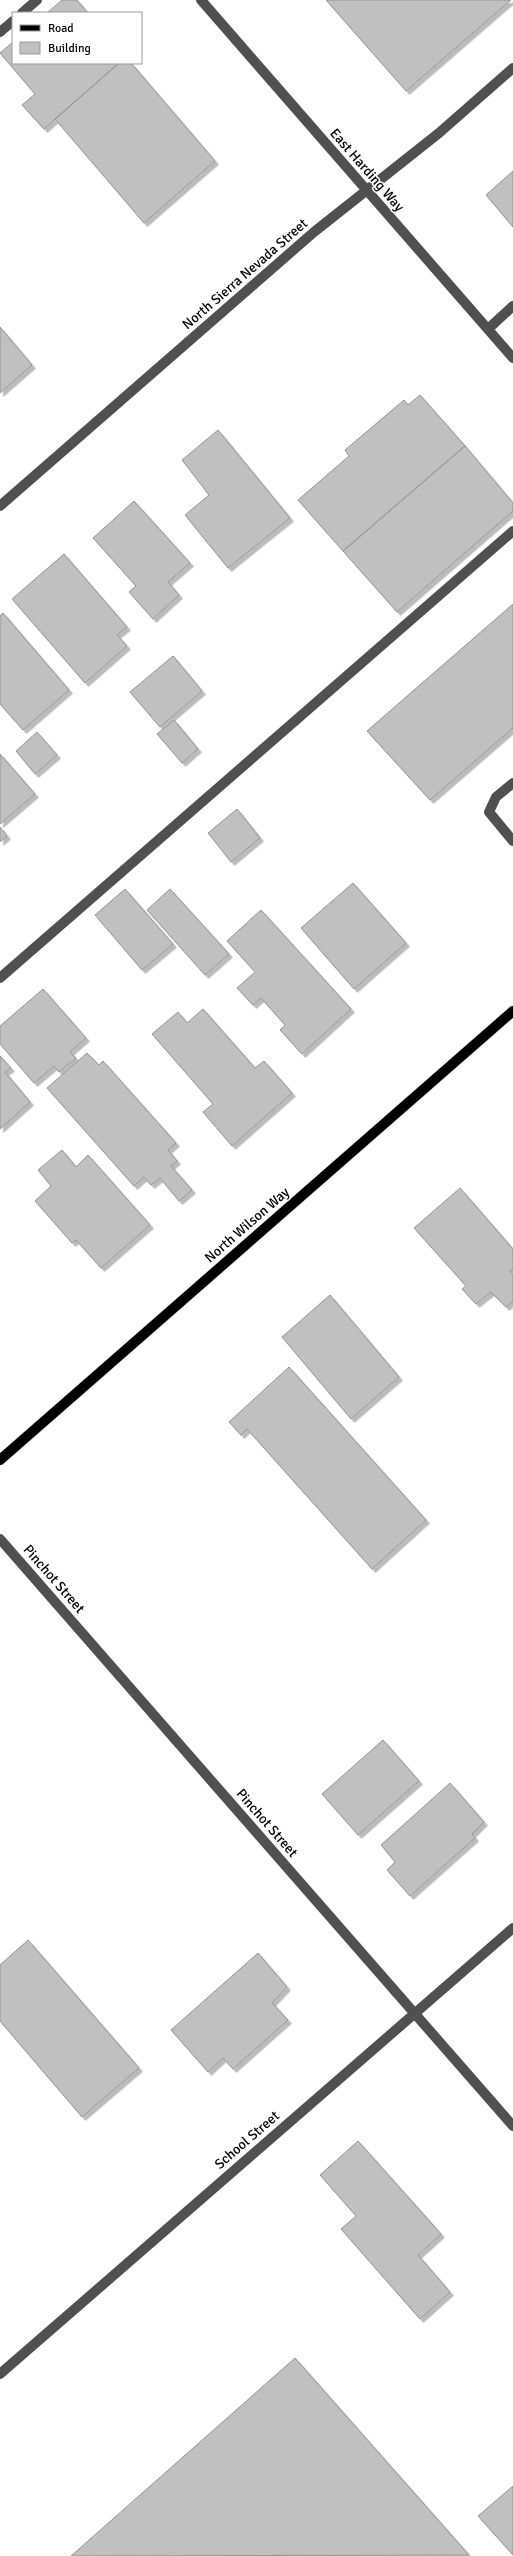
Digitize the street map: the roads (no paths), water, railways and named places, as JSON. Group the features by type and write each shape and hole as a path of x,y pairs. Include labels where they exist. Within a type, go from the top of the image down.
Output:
{"main road":[{"name":"North Wilson Way","path":"0,1460 512,1013"}],"street":[{"path":"23,12 37,0"},
{"name":"East Harding Way","path":"201,0 513,358"},
{"path":"0,32 12,22"},
{"name":"North Sierra Nevada Street","path":"0,506 314,232 439,133 513,68"},
{"path":"488,329 513,306"},
{"path":"0,978 513,531"},
{"path":"513,783 496,797 489,812 513,841"},
{"name":"Pinchot Street","path":"0,1539 513,2126"},
{"name":"School Street","path":"0,2374 513,1928"}]}
